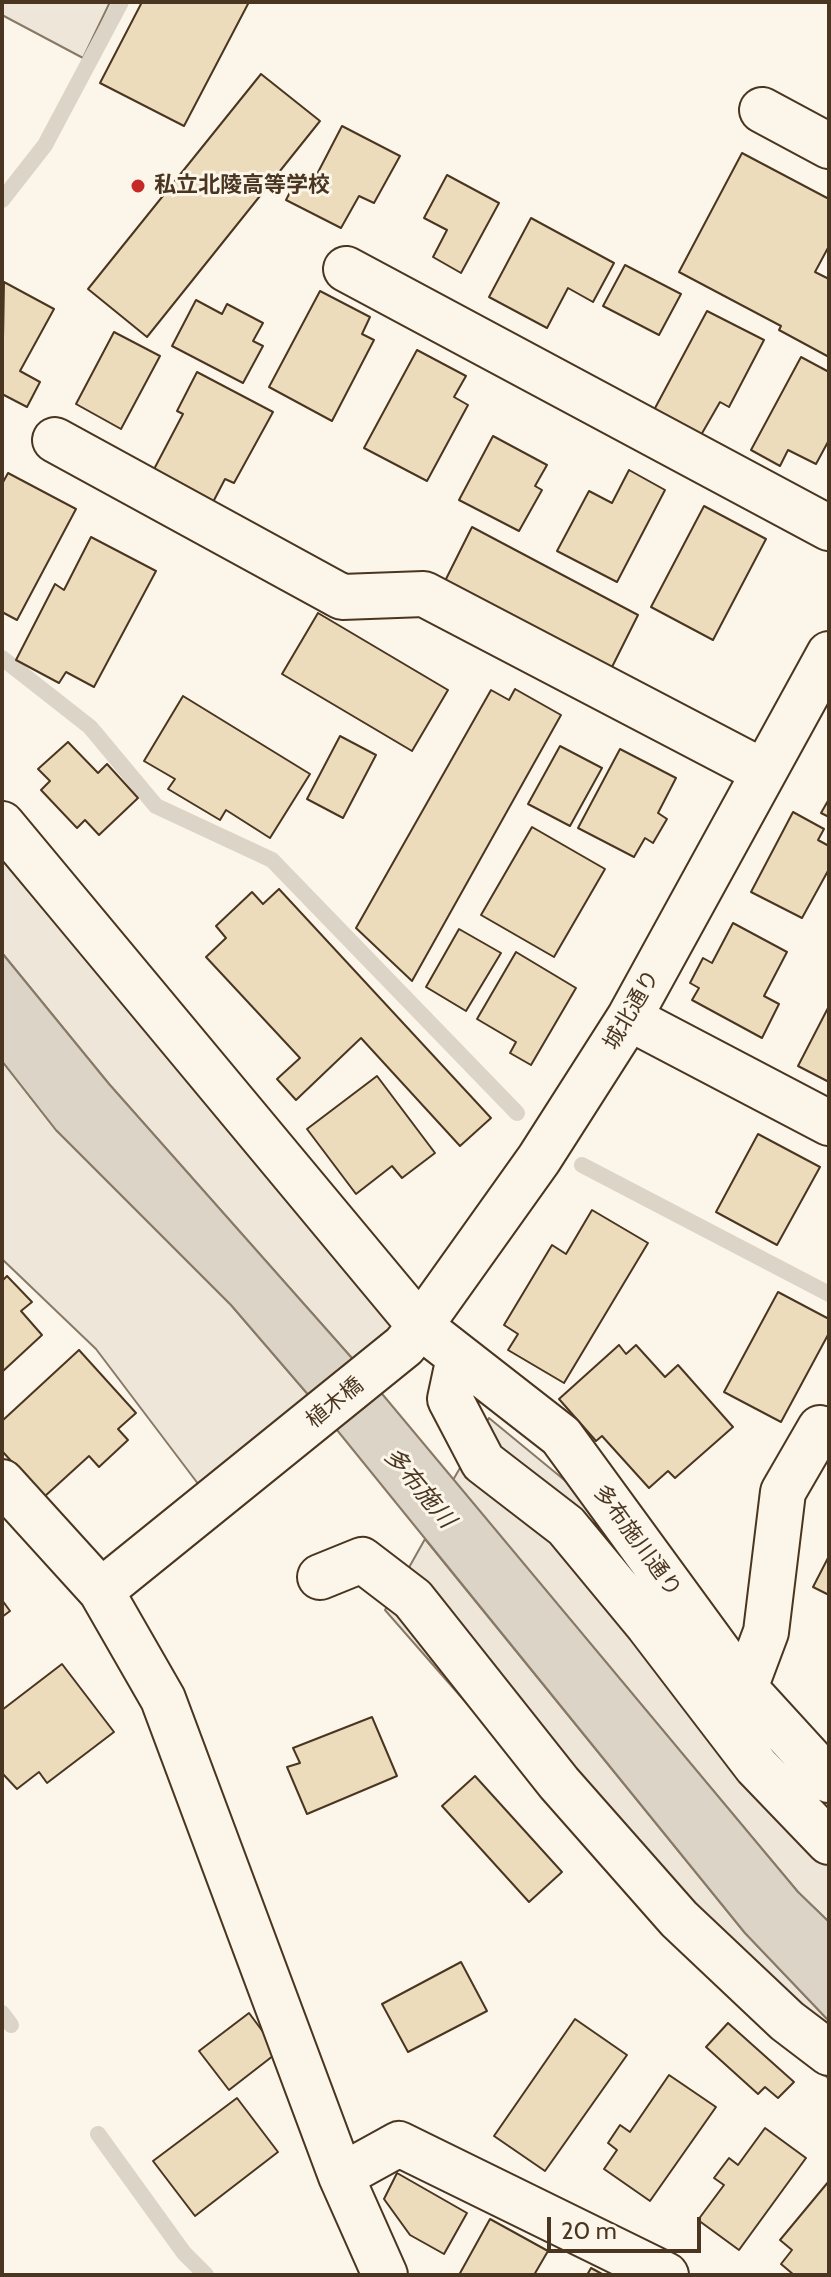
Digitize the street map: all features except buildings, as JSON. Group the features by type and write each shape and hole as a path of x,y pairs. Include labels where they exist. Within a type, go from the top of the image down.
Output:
{"street":[{"path":"762,110 829,146"},
{"path":"346,269 829,528"},
{"path":"55,440 342,597 424,594 764,772"},
{"name":"城北通り","path":"412,1336 539,1159 629,1018 829,654"},
{"name":"多布施川通り","path":"2,824 412,1336 459,1357 561,1436 745,1688 829,1780"},
{"path":"629,1018 829,1123"},
{"name":"植木橋","path":"101,1591 267,1459 412,1336"},
{"path":"459,1357 450,1399 483,1462 566,1526 648,1625 756,1766 829,1842"},
{"path":"745,1688 766,1632 783,1492 820,1428"},
{"path":"2,1482 101,1591 163,1699 341,2176 385,2275"},
{"path":"320,1577 362,1560 413,1599 559,1783 679,1919 787,2021 829,2053"},
{"path":"341,2176 399,2144 666,2275"}],"shaded area":[{"path":"2,2 110,2 83,58 2,15"},
{"path":"2,860 374,1299 392,1327 358,1365 109,1084 2,953"},
{"path":"2,1061 56,1130 231,1305 311,1398 202,1489 96,1349 2,1259"},
{"path":"489,1418 568,1483 774,1762 829,1805 829,1922 798,1892 453,1480"},
{"path":"425,1539 745,1933 829,2021 829,2079 692,1961 385,1610"}],"water":[{"name":"多布施川","path":"2,953 109,1084 358,1365 798,1892 829,1922 829,2021 745,1933 311,1398 231,1305 56,1130 2,1061"}],"waterway":[{"path":"2,200 45,145 121,2"},
{"path":"2,658 90,727 156,806 272,860 517,1113"},
{"path":"582,1165 829,1294"},
{"path":"2,2013 11,2025"},
{"path":"98,2134 184,2253 206,2275"}],"place":[{"name":"私立北陵高等学校","path":"138,186"}]}
